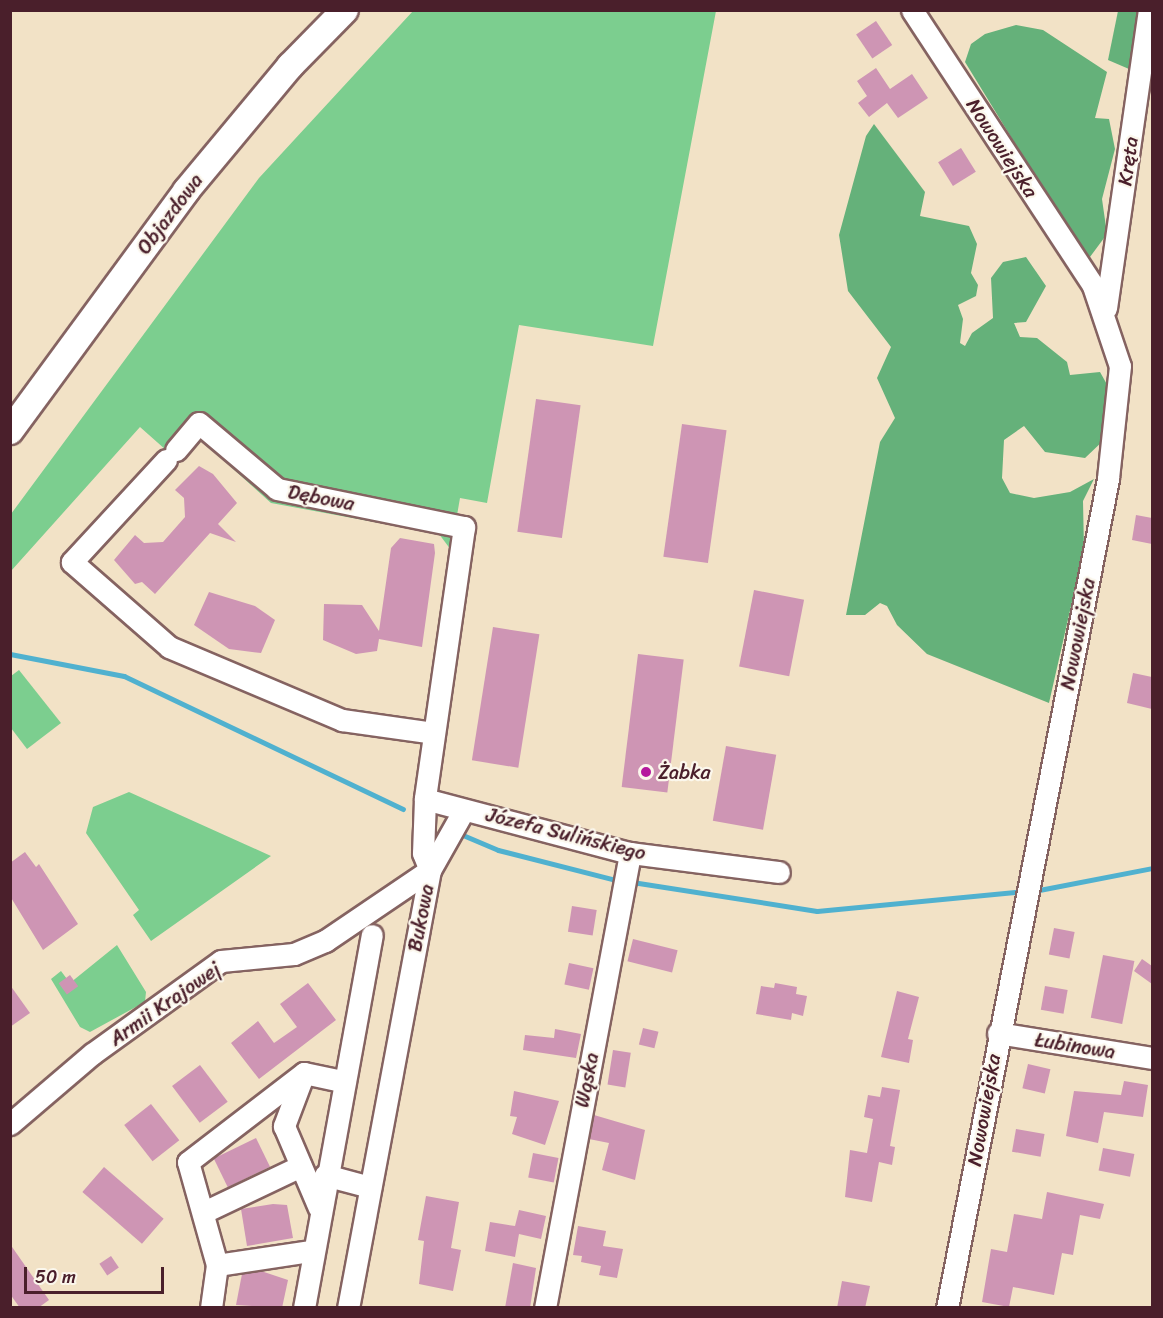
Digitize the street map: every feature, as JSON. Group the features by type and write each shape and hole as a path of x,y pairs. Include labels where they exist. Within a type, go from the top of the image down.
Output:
{"main road":[{"name":"Objazdowa","path":"10,431 186,190 290,66 345,10"}],"street":[{"name":"Nowowiejska","path":"912,10 1106,312 1120,366 1121,395 947,1308"},
{"name":"Kręta","path":"1106,312 1149,10"},
{"name":"Dębowa","path":"433,733 342,720 170,647 72,562 199,423 277,489 464,527"},
{"name":"Bukowa","path":"348,1308 430,870 423,853 425,799 464,527"},
{"name":"Józefa Sulińskiego","path":"425,799 630,853 779,872"},
{"path":"430,870 464,810"},
{"name":"Wąska","path":"545,1308 630,853"},
{"name":"Armii Krajowej","path":"10,1124 92,1054 221,961 294,954 325,942 430,870"},
{"path":"304,1308 311,1251 342,1080 372,935"},
{"name":"Łubinowa","path":"998,1033 1152,1058"},
{"path":"211,1308 217,1265 204,1212 188,1162 304,1073 342,1080"},
{"path":"304,1073 284,1126 319,1208"},
{"path":"204,1212 301,1166"},
{"path":"325,1175 370,1187"},
{"path":"217,1265 311,1251"}],"green space":[{"path":"413,11 716,11 653,346 519,325 487,503 460,498 451,550 439,534 271,503 201,440 175,458 140,427 11,571 11,514 259,178"},
{"path":"1118,11 1142,11 1129,69 1108,60"},
{"path":"1016,25 1043,30 1107,72 1095,118 1109,119 1115,149 1102,199 1107,234 1087,261 965,62 971,44 985,34"},
{"path":"874,124 925,192 920,216 969,226 977,244 971,273 978,285 976,296 958,305 963,319 960,343 965,346 972,333 993,318 991,278 1003,262 1026,257 1046,286 1026,322 1014,323 1020,337 1037,338 1067,362 1070,375 1100,372 1109,388 1105,439 1085,458 1045,452 1024,426 1004,440 1002,478 1010,493 1034,498 1070,492 1094,479 1083,501 1084,549 1049,703 927,654 897,625 887,606 880,603 865,615 846,615 880,442 895,418 877,378 891,347 848,291 839,235 866,136"},
{"path":"19,670 61,723 27,749 11,728 11,676"},
{"path":"129,792 271,856 151,941 133,915 139,910 86,833 93,807"},
{"path":"117,945 146,992 145,1002 90,1032 80,1027 51,979 61,971 70,983"}],"building":[{"path":"876,21 892,45 872,58 856,34"},
{"path":"876,68 890,89 912,74 928,98 898,118 887,103 869,117 858,103 867,96 857,81"},
{"path":"961,148 976,172 953,186 938,162"},
{"path":"536,399 581,405 562,538 517,532"},
{"path":"682,424 727,430 708,563 663,557"},
{"path":"199,466 213,474 237,503 218,524 236,542 210,533 155,594 142,582 135,584 114,560 135,535 144,543 163,542 185,517 184,498 175,490"},
{"path":"1136,515 1152,518 1152,544 1132,540"},
{"path":"400,538 434,544 435,553 422,647 379,639 377,651 356,654 323,640 324,604 362,605 379,631 391,548"},
{"path":"754,590 804,600 789,676 739,667"},
{"path":"209,592 255,606 275,620 261,653 229,649 194,625"},
{"path":"493,627 539,634 518,768 472,760"},
{"path":"638,654 684,660 667,793 622,787"},
{"path":"1133,673 1152,677 1152,709 1127,703"},
{"path":"726,746 776,755 763,830 713,821"},
{"path":"25,852 36,867 39,864 78,924 43,950 10,896 10,863"},
{"path":"572,906 597,910 593,936 568,932"},
{"path":"1054,928 1075,932 1069,959 1049,955"},
{"path":"633,939 678,950 672,972 627,961"},
{"path":"1103,955 1134,961 1122,1024 1091,1018"},
{"path":"1142,959 1152,966 1152,984 1134,971"},
{"path":"569,963 593,968 589,990 564,985"},
{"path":"70,975 78,986 67,995 59,983"},
{"path":"308,983 336,1020 259,1079 231,1043 258,1021 274,1043 297,1027 280,1004"},
{"path":"775,983 797,987 796,994 807,996 803,1016 792,1013 791,1020 756,1014 761,986 774,988"},
{"path":"10,985 30,1013 10,1027"},
{"path":"1045,986 1068,990 1063,1014 1041,1010"},
{"path":"897,991 919,997 908,1039 913,1040 909,1063 881,1057"},
{"path":"643,1028 659,1032 654,1048 639,1044"},
{"path":"555,1029 581,1034 576,1058 523,1050 525,1035 554,1038"},
{"path":"613,1050 631,1053 625,1087 608,1085"},
{"path":"1028,1064 1050,1069 1045,1094 1022,1088"},
{"path":"200,1065 228,1102 200,1123 172,1086"},
{"path":"1124,1081 1148,1085 1143,1117 1104,1112 1098,1143 1066,1136 1074,1091 1121,1095"},
{"path":"882,1087 900,1090 890,1146 895,1147 892,1165 879,1162 872,1202 845,1197 850,1150 867,1153 873,1119 864,1117 868,1095 880,1097"},
{"path":"514,1091 559,1101 545,1145 512,1134 517,1117 510,1116"},
{"path":"151,1104 179,1140 153,1161 124,1125"},
{"path":"594,1115 645,1130 635,1180 602,1170 609,1143 589,1139"},
{"path":"1016,1129 1045,1134 1041,1157 1012,1152"},
{"path":"256,1138 270,1167 228,1187 214,1159"},
{"path":"1103,1148 1134,1154 1130,1177 1099,1171"},
{"path":"533,1153 559,1158 554,1183 528,1178"},
{"path":"104,1167 164,1219 142,1244 82,1192"},
{"path":"1047,1192 1104,1204 1100,1219 1080,1215 1073,1255 1062,1253 1054,1295 1013,1287 1009,1307 982,1302 991,1249 1007,1252 1014,1214 1042,1219"},
{"path":"426,1196 459,1202 451,1248 461,1250 453,1291 419,1284 424,1241 418,1240"},
{"path":"273,1204 287,1205 293,1238 247,1246 241,1209"},
{"path":"519,1210 546,1216 541,1239 519,1234 515,1257 485,1251 490,1222 515,1226"},
{"path":"578,1226 606,1231 603,1246 623,1249 617,1278 599,1275 601,1266 581,1262 582,1256 573,1255"},
{"path":"10,1244 49,1300 38,1308 20,1308 10,1294"},
{"path":"111,1256 119,1268 107,1275 99,1264"},
{"path":"513,1263 536,1268 530,1308 505,1308"},
{"path":"261,1271 288,1280 282,1308 236,1305 242,1274"},
{"path":"842,1281 870,1286 865,1308 837,1308"}],"waterway":[{"path":"10,654 124,676 403,809"},
{"path":"458,833 498,850 616,880"},
{"path":"1034,891 1152,868"},
{"path":"632,882 817,911 1024,891"}],"place":[{"name":"Żabka","path":"646,772"}]}
